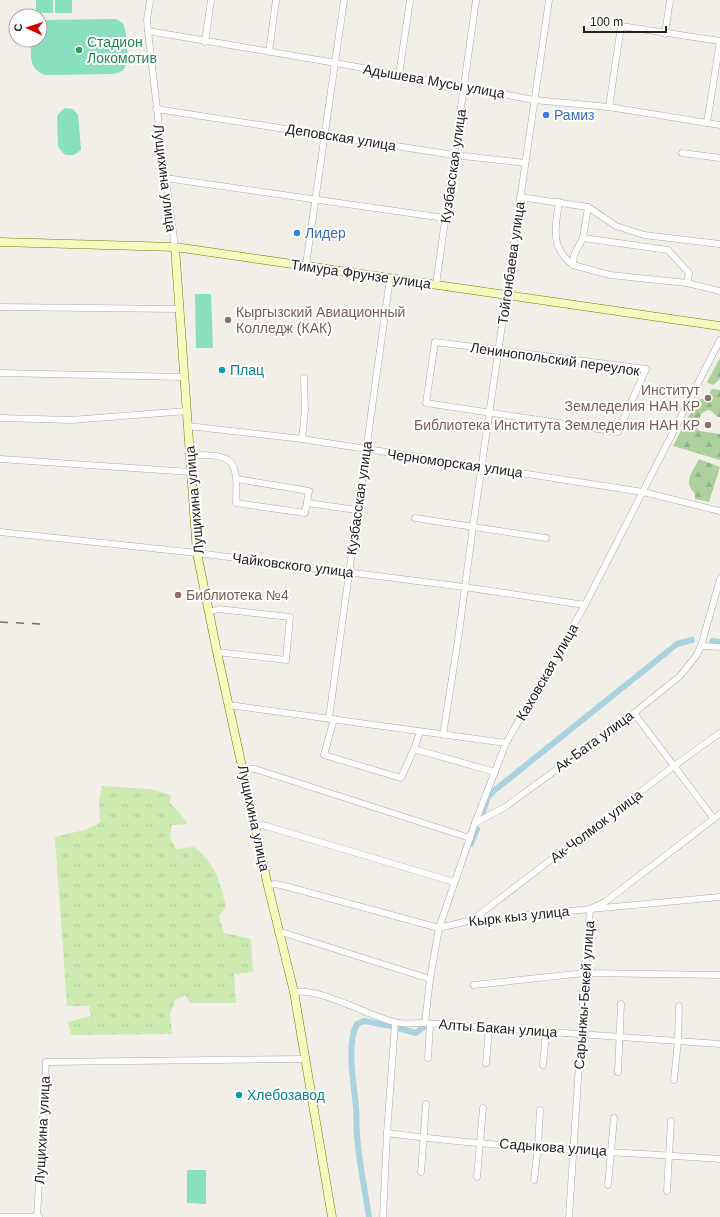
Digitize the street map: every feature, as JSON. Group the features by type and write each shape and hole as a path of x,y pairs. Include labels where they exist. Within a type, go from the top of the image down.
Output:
{"street":[{"name":"Лущихина улица","path":"150,0 147,20 156,109 174,247 198,553 217,652 268,886 294,992 332,1217"},
{"path":"205,42 211,0"},
{"path":"269,52 276,0"},
{"path":"306,265 344,0"},
{"path":"399,75 410,0"},
{"name":"Кузбасская улица","path":"436,285 476,0"},
{"name":"Тойгонбаева улица","path":"443,735 458,640 472,526 549,0"},
{"path":"665,34 670,0"},
{"path":"609,107 621,26 665,34 720,41 707,122"},
{"name":"Адышева Мусы улица","path":"148,31 465,86 534,100 609,107 720,125"},
{"name":"Деповская улица","path":"156,109 454,155 525,163"},
{"path":"682,152 720,158"},
{"path":"165,178 445,218"},
{"path":"520,197 588,207 616,226 644,235 720,244"},
{"path":"559,202 555,228 556,242 562,255 573,265 610,275 687,283 720,291"},
{"path":"573,265 574,255 583,238 588,207"},
{"path":"583,238 668,250 689,273 687,283"},
{"name":"Тимура Фрунзе улица","path":"0,242 174,247 720,326"},
{"name":"Кузбасская улица","path":"390,278 367,450 348,573 331,718 324,755 401,778 414,749"},
{"path":"0,307 179,310"},
{"name":"Каховская улица","path":"428,1058 430,979 439,928 475,823 506,743 585,605 720,340"},
{"name":"Ленинопольский переулок","path":"435,342 498,351 646,369 618,432 426,402 435,342"},
{"path":"0,373 184,377"},
{"path":"302,439 305,410 304,378"},
{"path":"0,418 71,420 187,411"},
{"name":"Черноморская улица","path":"188,426 302,439 481,466 643,492 720,510"},
{"path":"190,455 213,455 229,460 234,465 237,479 236,503 305,513 309,491 237,479"},
{"path":"0,459 191,472"},
{"path":"307,503 357,510"},
{"path":"415,518 546,538"},
{"name":"Чайковского улица","path":"0,532 198,553 464,587 585,605"},
{"path":"720,578 701,646 720,647"},
{"path":"209,612 219,609 290,617 286,660 217,652"},
{"name":"Ак-Бата улица","path":"475,823 505,807 634,713 680,676 696,656 701,646"},
{"path":"229,706 331,718 420,732 506,743"},
{"path":"634,713 714,819"},
{"path":"420,732 414,749 495,772"},
{"name":"Ак-Чолмок улица","path":"472,920 674,766 720,733"},
{"path":"243,769 254,768 470,838"},
{"name":"Сарынжы-Бекей улица","path":"569,1217 590,909 605,902 720,814"},
{"path":"256,826 266,826 454,882"},
{"path":"268,886 274,884 281,885 439,928"},
{"name":"Кырк кыз улица","path":"439,928 472,920 720,897"},
{"path":"278,931 430,979"},
{"path":"474,985 585,973 720,975"},
{"path":"294,992 301,991 316,994 395,1023 383,1217"},
{"path":"618,1072 621,1004"},
{"path":"674,1080 678,1041 679,1006"},
{"name":"Алты Бакан улица","path":"395,1023 428,1023 720,1044"},
{"path":"486,1063 488,1028"},
{"path":"543,1065 546,1032"},
{"name":"Лущихина улица","path":"38,1217 46,1062 306,1059"},
{"path":"421,1172 426,1104"},
{"path":"477,1177 483,1108"},
{"path":"534,1180 540,1110"},
{"path":"608,1185 614,1118"},
{"path":"667,1190 671,1121"},
{"name":"Садыкова улица","path":"387,1133 423,1138 538,1147 720,1159"},
{"path":"0,1217 38,1217"}],"green space":[{"path":"36,0 53,0 53,13 48,13 48,8 36,8"},
{"path":"55,0 72,0 72,13 55,13"},
{"name":"Стадион Локомотив","path":"116,19 123,23 126,32 127,46 127,60 124,69 118,73 112,74 45,75 40,72 33,65 31,48 48,48 48,20"},
{"path":"65,108 73,109 78,115 81,150 74,155 66,155 58,146 57,116"},
{"path":"195,294 211,294 213,348 196,348"},
{"path":"720,358 720,379 713,385 707,382"},
{"name":"Институт Земледелия НАН КР","path":"712,389 720,390 720,417 710,410 705,411 701,414 697,429 700,431 720,434 720,460 673,446 697,400 706,400"},
{"path":"699,459 720,467 709,502 695,499 695,494 691,489 689,481 691,473"},
{"path":"102,786 150,789 171,795 170,803 180,813 187,824 172,825 170,838 176,849 194,847 207,860 216,873 226,906 219,917 224,933 251,939 253,972 234,974 236,1003 191,1003 185,995 175,1000 170,1015 172,1034 71,1035 68,1022 91,1016 89,1006 67,1006 55,837 84,830 100,823 99,801"},
{"path":"187,1170 206,1170 206,1204 187,1203"}],"waterway":[{"path":"483,812 488,797 495,790 677,644 692,640"},
{"path":"712,641 720,642"},
{"path":"471,844 477,829"},
{"path":"369,1217 358,1146 351,1053 352,1042 357,1024 364,1021 392,1026"},
{"path":"398,1028 416,1033 426,1025"}],"railway":[{"path":"0,622 42,624"}],"place":[{"name":"Стадион Локомотив","path":"79,50"},
{"name":"Рамиз","path":"546,115"},
{"name":"Лидер","path":"297,233"},
{"name":"Кыргызский Авиационный Колледж (КАК)","path":"228,320"},
{"name":"Плац","path":"222,370"},
{"name":"Институт Земледелия НАН КР","path":"708,398"},
{"name":"Библиотека Института Земледелия НАН КР","path":"708,425"},
{"name":"Библиотека №4","path":"178,595"},
{"name":"Хлебозавод","path":"239,1095"}]}
